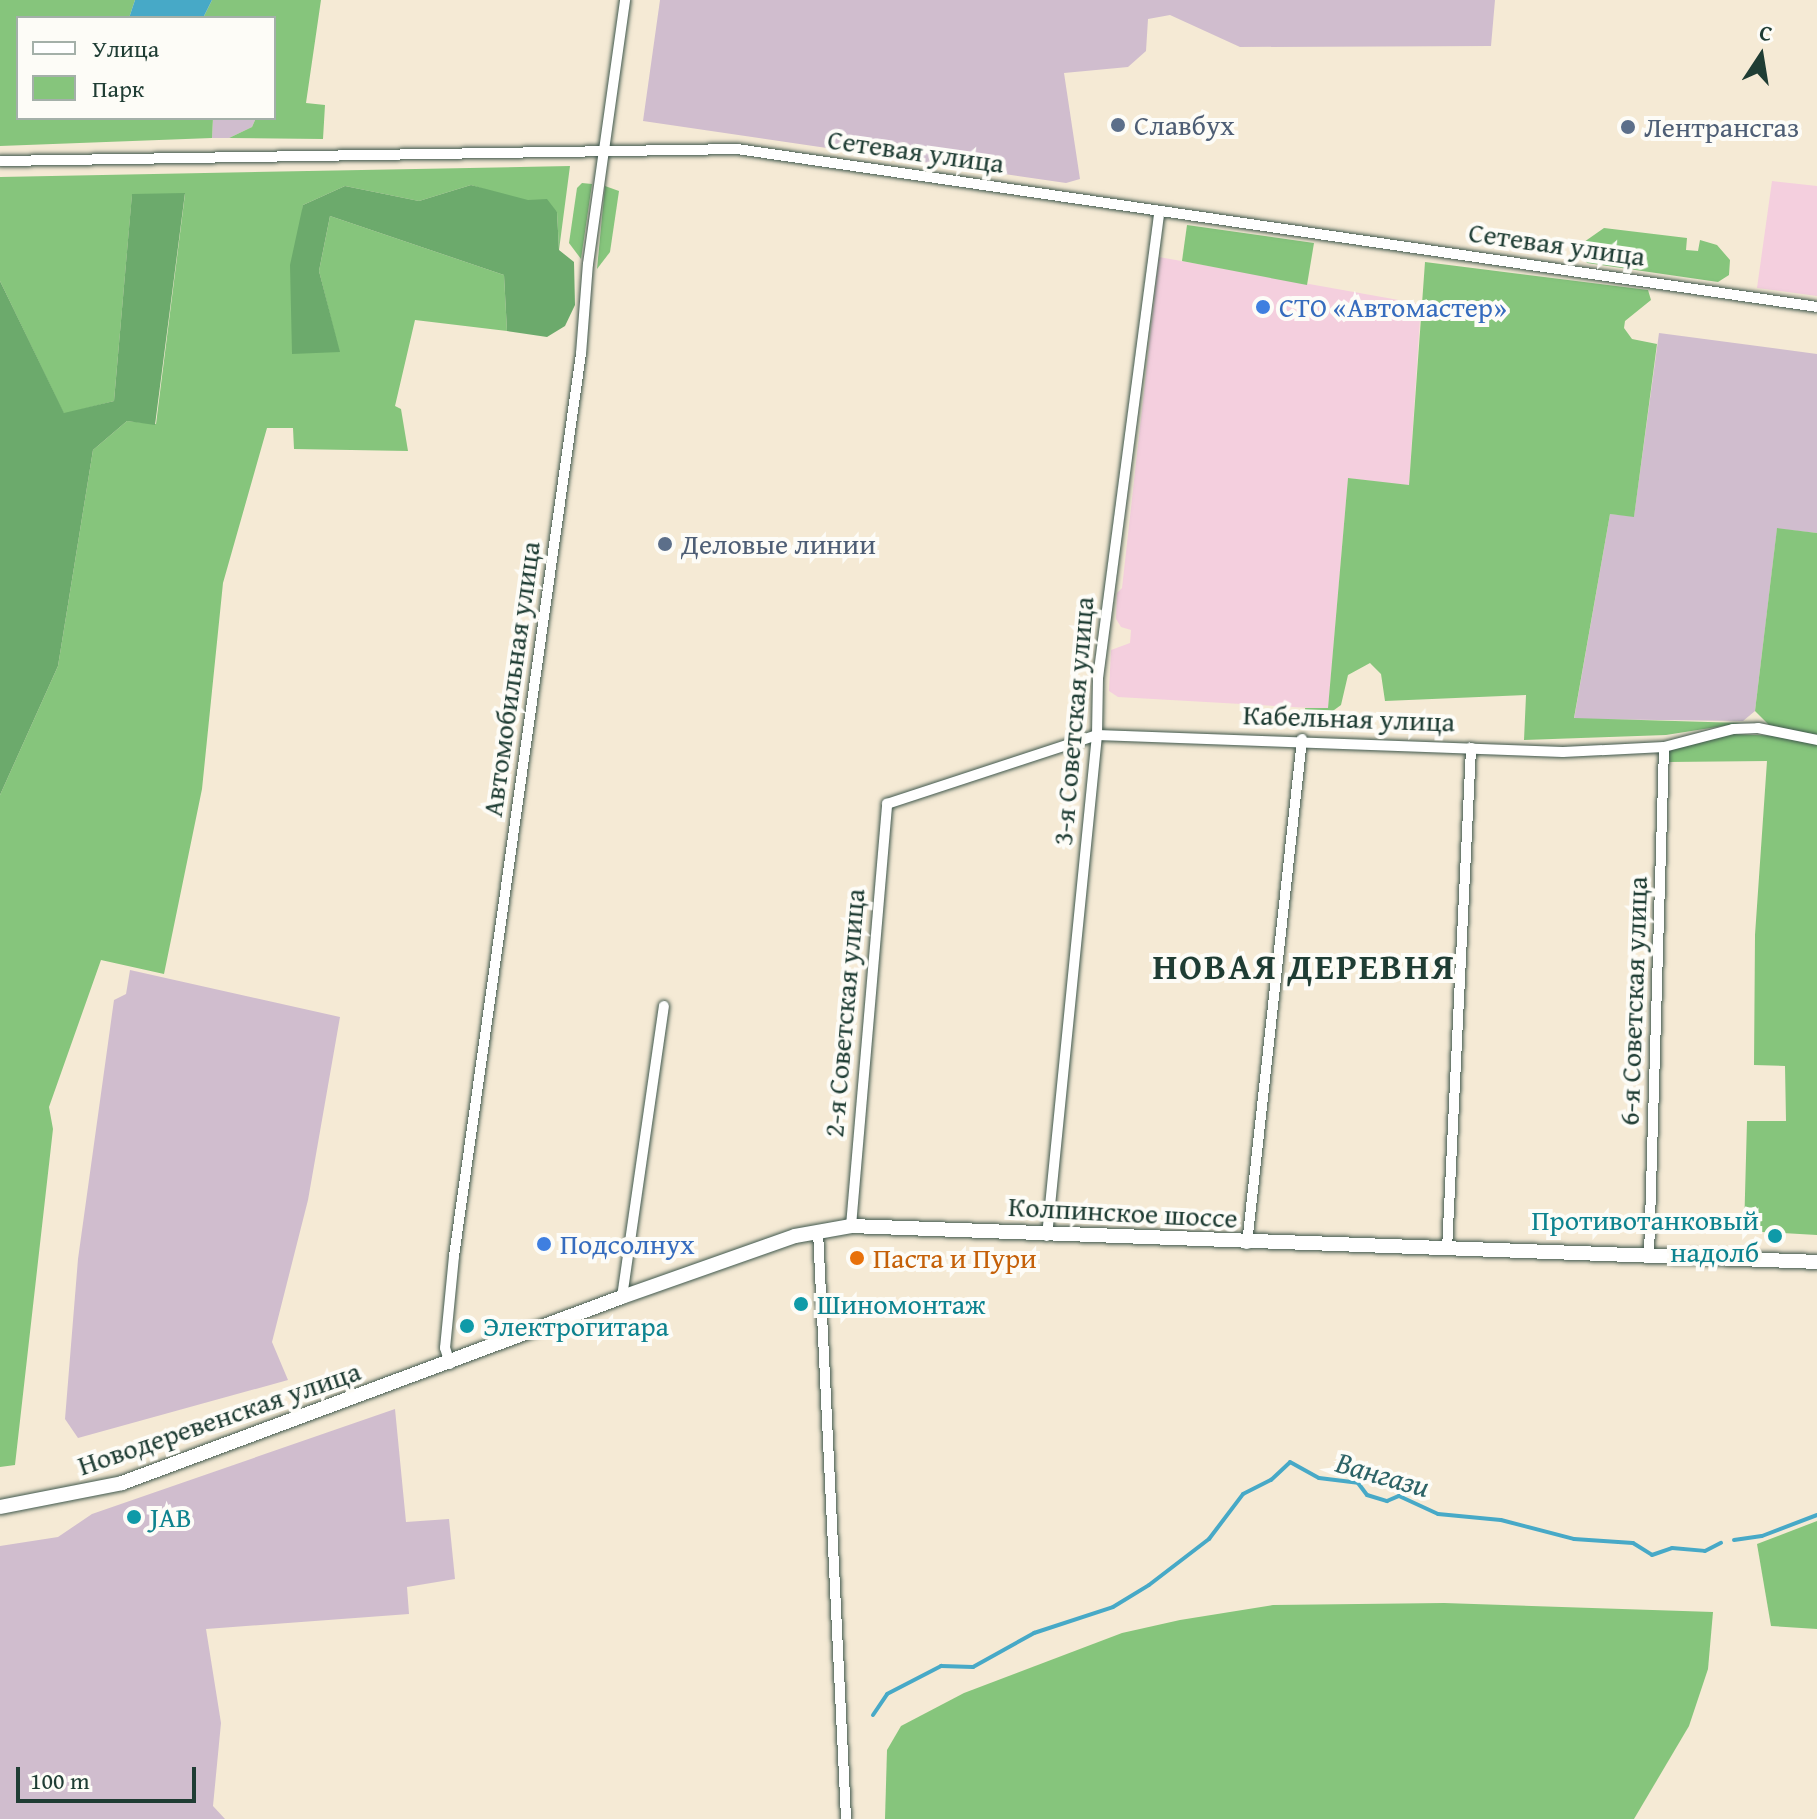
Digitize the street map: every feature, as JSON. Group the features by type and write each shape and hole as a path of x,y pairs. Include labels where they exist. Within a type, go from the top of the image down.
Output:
{"main road":[{"name":"Колпинское шоссе","path":"450,1364 622,1297 818,1231 851,1226 1247,1244 1817,1262"},
{"name":"Новодеревенская улица","path":"0,1507 122,1483 450,1364"}],"street":[{"name":"Автомобильная улица","path":"450,1364 445,1348 454,1256 581,354 604,149 625,0"},
{"name":"Сетевая улица","path":"0,161 737,149 1817,307"},
{"name":"3-я Советская улица","path":"1047,1236 1097,735 1098,678 1159,212"},
{"name":"Кабельная улица","path":"887,804 1097,735 1302,739 1620,752 1664,747 1733,729 1758,728 1817,740"},
{"path":"1247,1244 1302,739"},
{"name":"6-я Советская улица","path":"1649,1256 1664,747"},
{"path":"1447,1250 1471,748"},
{"name":"2-я Советская улица","path":"851,1226 887,804"},
{"path":"622,1297 664,1006"},
{"path":"818,1231 846,1819"}],"shaded area":[{"path":"660,0 1495,0 1491,46 1240,47 1170,15 1148,19 1146,51 1128,67 1064,73 1080,179 1066,183 643,121"},
{"path":"213,120 255,120 252,127 229,138 212,138"},
{"path":"1772,181 1817,186 1817,296 1757,288"},
{"path":"1159,257 1421,304 1409,486 1348,478 1328,709 1118,697 1109,691 1111,650 1130,643 1131,630 1121,627 1116,619 1117,593 1122,588"},
{"path":"1659,333 1817,354 1817,533 1777,529 1755,711 1743,721 1574,719 1610,514 1634,516"},
{"path":"130,970 340,1017 308,1200 272,1342 288,1380 78,1438 65,1419 78,1259 114,1000 126,994"},
{"path":"395,1409 406,1522 449,1519 455,1579 407,1587 409,1614 206,1629 221,1723 213,1806 225,1819 0,1819 0,1546 58,1537 92,1514"}],"green space":[{"path":"0,0 135,0 130,16 16,16 16,120 213,120 212,138 0,146"},
{"path":"212,0 321,0 306,103 325,105 323,139 229,138 252,127 255,120 276,120 276,16 204,16"},
{"path":"570,166 559,250 557,212 471,185 419,201 345,186 303,205 292,353 339,351 319,271 330,216 504,275 507,331 415,320 395,406 401,409 408,451 294,449 293,428 267,428 223,583 202,789 164,974 101,960 49,1107 53,1129 15,1465 0,1467 0,795 58,666 93,450 127,421 156,424 185,194 132,195 114,401 64,414 0,281 0,177"},
{"path":"582,183 592,184 581,259 569,243 577,188"},
{"path":"471,185 528,200 547,199 557,212 559,250 574,262 575,305 565,326 547,337 507,331 504,275 330,216 319,271 340,352 292,354 290,265 303,205 345,186 419,201"},
{"path":"605,186 619,191 610,252 597,269"},
{"path":"185,193 155,425 127,421 93,450 58,666 0,795 0,281 64,413 114,401 132,194"},
{"path":"1187,225 1314,243 1307,285 1182,261"},
{"path":"1604,228 1687,238 1686,250 1698,251 1700,240 1717,245 1730,260 1729,275 1718,282 1587,263 1580,251 1584,242"},
{"path":"1425,262 1648,290 1651,300 1625,321 1624,328 1632,339 1657,344 1634,517 1610,514 1574,718 1742,723 1666,735 1524,740 1526,695 1385,701 1381,674 1370,663 1348,675 1341,705 1330,713 1306,715 1305,708 1328,708 1348,478 1409,485"},
{"path":"1777,528 1817,533 1817,735 1769,725 1755,711"},
{"path":"1731,734 1781,736 1817,744 1817,1235 1744,1231 1747,1121 1786,1121 1785,1066 1754,1065 1755,935 1767,761 1669,762 1669,749"},
{"path":"1817,1521 1817,1629 1771,1626 1757,1544"},
{"path":"1444,1603 1713,1612 1708,1669 1689,1726 1634,1819 885,1819 887,1750 901,1726 964,1693 1122,1633 1180,1620 1273,1605"}],"water":[{"path":"135,0 212,0 204,16 130,16"}],"waterway":[{"name":"Вангази","path":"873,1715 887,1694 941,1666 973,1667 1034,1633 1113,1607 1149,1585 1209,1539 1243,1494 1271,1480 1290,1462 1319,1478 1358,1483 1367,1495 1387,1501 1399,1496 1438,1514 1501,1520 1574,1539 1633,1543 1652,1555 1672,1548 1705,1551 1721,1543"},
{"name":"Вангази","path":"1734,1540 1762,1536 1817,1515"}],"place":[{"name":"Славбух","path":"1118,125"},
{"name":"Лентрансгаз","path":"1628,127"},
{"name":"СТО «Автомастер»","path":"1263,307"},
{"name":"Деловые линии","path":"665,544"},
{"name":"Противотанковый надолб","path":"1775,1236"},
{"name":"Подсолнух","path":"544,1244"},
{"name":"Паста и Пури","path":"857,1258"},
{"name":"Шиномонтаж","path":"801,1304"},
{"name":"Электрогитара","path":"467,1326"},
{"name":"JAB","path":"134,1517"}],"district":[{"name":"НОВАЯ ДЕРЕВНЯ","path":"1304,966"}]}
